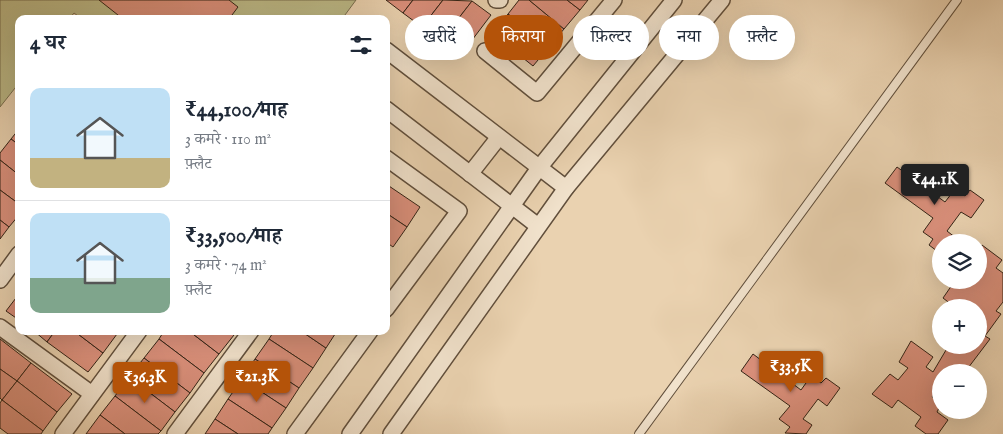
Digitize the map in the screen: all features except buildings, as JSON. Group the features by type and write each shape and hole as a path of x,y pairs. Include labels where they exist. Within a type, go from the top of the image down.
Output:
{"street":[{"path":"496,60 536,93 614,0"},
{"path":"350,434 511,205 674,0"},
{"path":"390,434 566,188 722,0"},
{"path":"390,53 566,188"},
{"path":"390,112 538,226"},
{"path":"470,174 499,137"},
{"path":"390,161 459,211 390,304"},
{"path":"0,280 15,259"},
{"path":"0,326 92,394"},
{"path":"63,434 135,335"},
{"path":"175,434 248,335"},
{"path":"295,434 367,335"}],"lane":[{"path":"638,434 957,0"}],"shaded area":[{"path":"0,0 356,0 345,15 77,15 74,13 72,15 15,15 15,88 0,107"}]}
